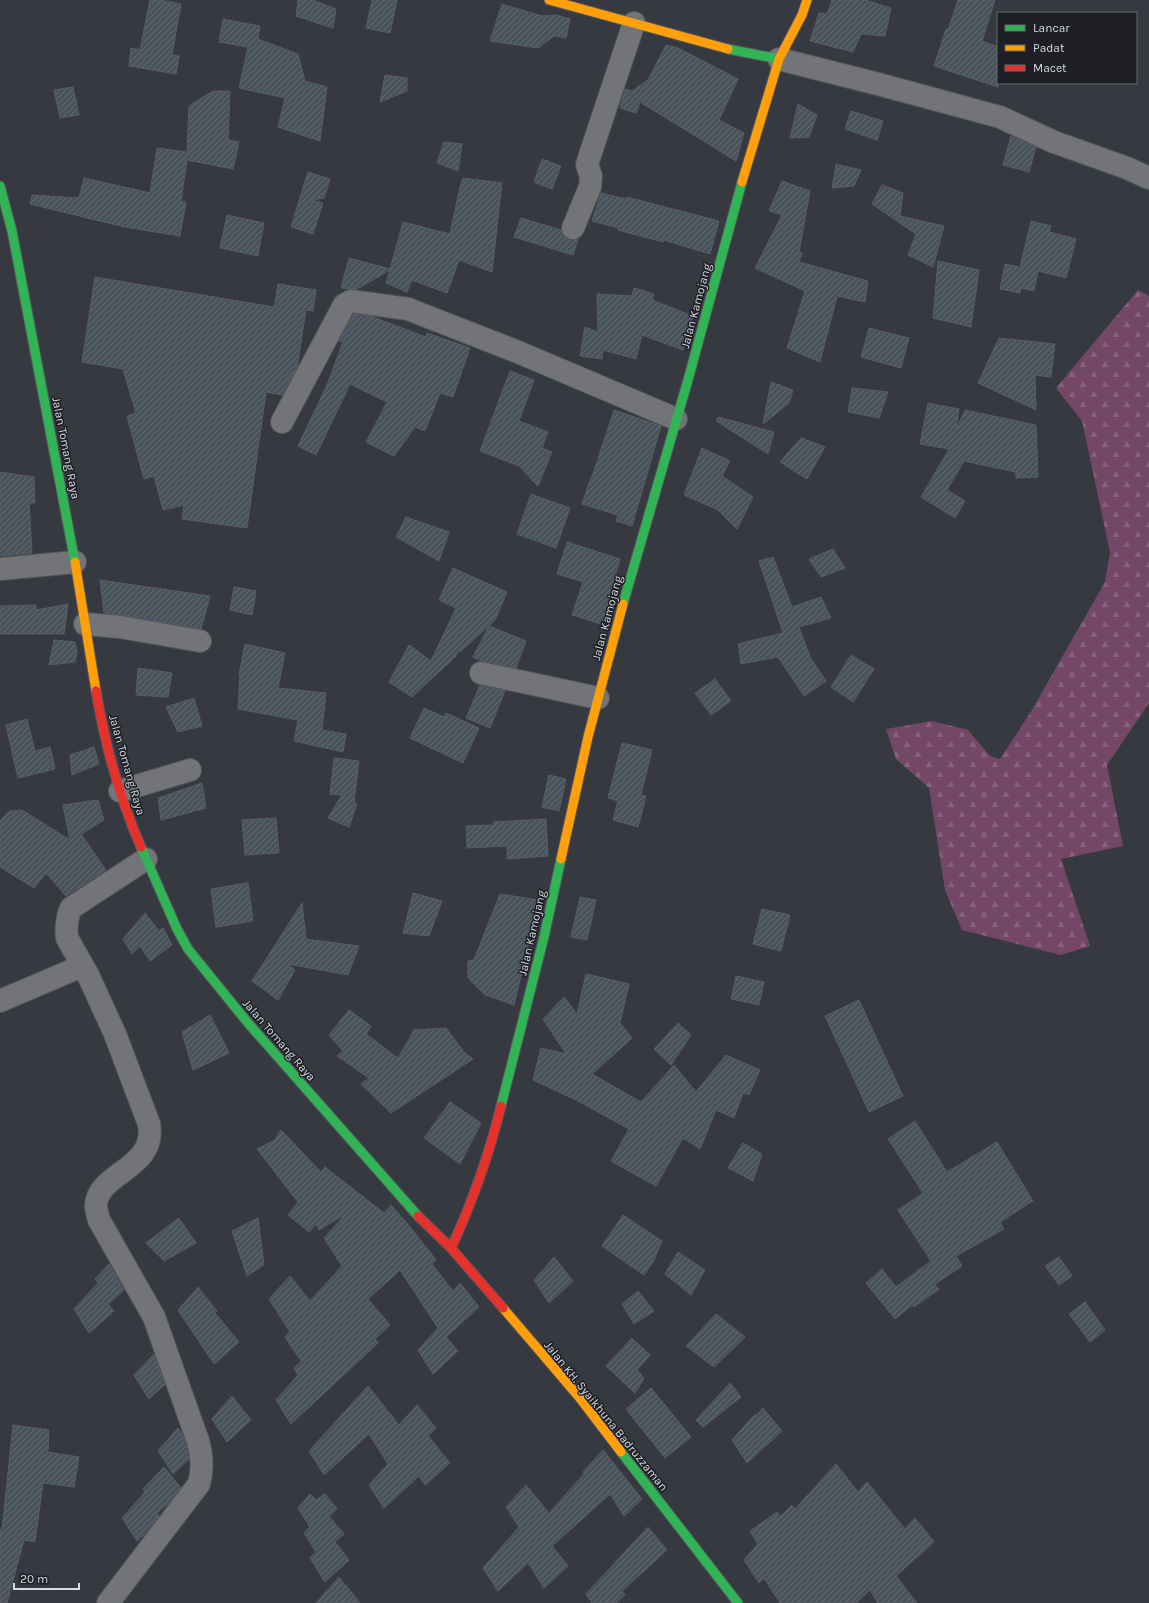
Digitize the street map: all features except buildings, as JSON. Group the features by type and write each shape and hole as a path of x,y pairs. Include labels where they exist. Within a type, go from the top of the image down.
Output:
{"main road":[{"path":"549,0 729,49 779,59"},
{"name":"Jalan Kamojang","path":"451,1248 469,1209 496,1127 544,937 598,698 617,624 743,180 779,59 802,15 807,0"},
{"name":"Jalan Tomang Raya","path":"0,186 12,230 75,562 102,726 120,791 133,829 177,929 188,949 204,970 421,1220 451,1248"},
{"name":"Jalan KH. Syaikhuna Badruzzaman","path":"451,1248 579,1398 738,1603"}],"street":[{"path":"573,228 590,187 591,176 587,165 634,23"},
{"path":"779,59 1000,117 1054,142 1127,168 1149,178"},
{"path":"282,422 344,305 351,301 408,309 518,352 676,419"},
{"path":"0,569 75,562"},
{"path":"85,624 120,627 200,640"},
{"path":"480,673 598,698"},
{"path":"120,791 190,770"},
{"path":"108,1603 199,1484 202,1467 198,1441 154,1317 99,1220 96,1205 102,1189 144,1152 149,1142 150,1131 149,1124 115,1034 88,975 67,938 67,925 71,908 146,859"},
{"path":"0,1001 82,966"}],"green space":[{"path":"1138,290 1149,296 1149,703 1107,765 1123,846 1061,859 1090,946 1061,955 962,930 945,890 929,788 896,759 886,729 932,721 968,730 990,756 1000,759 1032,710 1105,582 1110,552 1082,421 1056,388"}],"traffic: fast":[{"path":"728,49 779,59"},
{"path":"623,604 688,380 742,182"},
{"path":"0,186 12,231 75,562"},
{"path":"141,847 177,929 188,949 248,1023 418,1216"},
{"path":"501,1106 544,937 561,859"},
{"path":"621,1452 738,1603"}],"traffic: slow":[{"path":"549,0 728,49"},
{"path":"742,182 779,59 802,15 807,0"},
{"path":"75,562 96,691"},
{"path":"561,859 588,737 623,604"},
{"path":"503,1308 579,1397 621,1452"}],"traffic: jam":[{"path":"96,691 104,731 119,790 141,847"},
{"path":"451,1248 466,1214 479,1178 491,1143 501,1106"},
{"path":"418,1216 451,1248 503,1308"}]}
